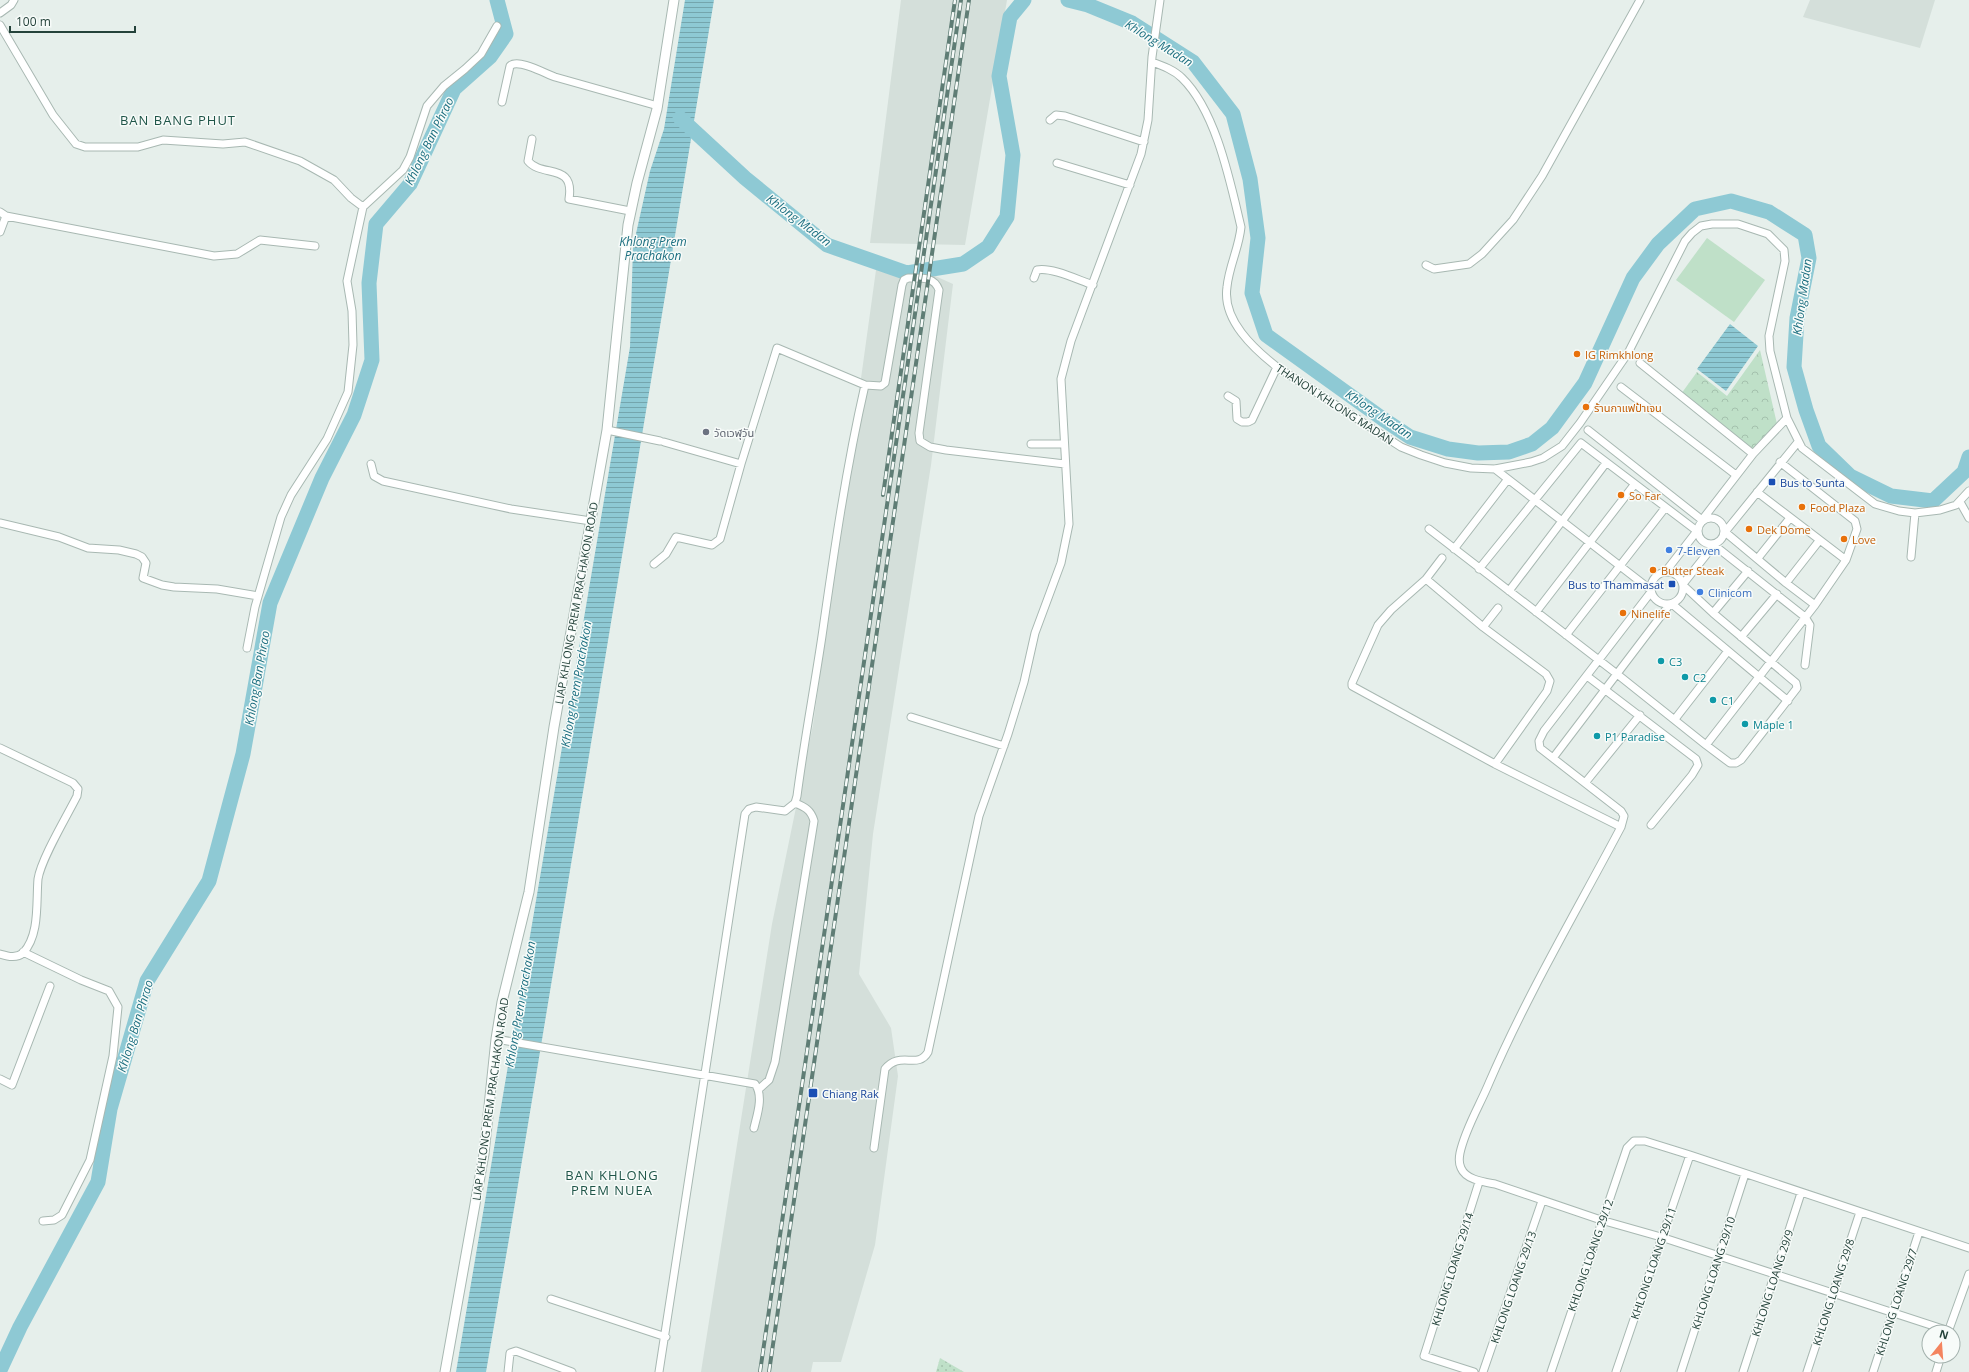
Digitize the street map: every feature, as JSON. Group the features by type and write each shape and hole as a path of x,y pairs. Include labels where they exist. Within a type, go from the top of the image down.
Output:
{"street":[{"path":"0,13 11,5 14,0"},
{"name":"LIAP KHLONG PREM PRACHAKON ROAD","path":"445,1372 484,1154 496,1039 502,1002 529,892 554,727 592,521 611,430 625,244 630,211 658,106 674,0"},
{"path":"874,1148 885,1069 892,1061 919,1060 924,1058 928,1052 979,816 1004,746 1024,682 1035,632 1061,563 1067,541 1069,524 1061,379 1071,341 1130,185 1144,142 1152,60 1160,0"},
{"path":"1426,265 1434,269 1468,264 1482,254 1513,220 1542,176 1640,0"},
{"path":"0,25 53,115 76,144 85,147 138,147 163,140 223,144 245,142 300,161 334,180 351,198 363,207"},
{"path":"248,648 258,596 284,510 295,489 327,439 348,392 353,345 352,311 347,281 363,207 403,170 414,146 427,106 444,86 465,70 481,54 497,26"},
{"name":"THANON KHLONG MADAN","path":"1152,60 1181,77 1193,91 1207,113 1226,172 1241,227 1240,241 1226,288 1226,301 1230,314 1258,352 1277,367 1401,446 1445,463 1471,468 1495,469 1532,462 1543,458 1562,446 1580,423 1628,353 1685,242 1701,226 1712,224 1738,224 1768,234 1784,250 1785,262 1769,336 1770,350 1787,418 1798,442 1809,454 1875,504 1899,511 1915,514 1940,510 1956,505 1969,491"},
{"path":"502,102 510,66 517,64 540,70 555,77 658,106"},
{"path":"1050,120 1056,115 1065,116 1144,142"},
{"path":"532,140 528,161 534,166 567,179 571,187 569,199 630,211"},
{"path":"1057,164 1130,185"},
{"path":"0,232 3,214 214,256 237,254 260,240 315,246"},
{"path":"1034,278 1037,270 1045,270 1093,285"},
{"path":"654,564 666,554 676,537 712,545 716,544 720,539 741,464 777,348 865,385 877,387 885,383 904,280 908,278 934,280 939,290 919,433 920,441 930,447 946,450 1065,464"},
{"path":"1640,363 1753,454"},
{"path":"1228,396 1236,401 1237,419 1242,422 1252,420 1277,367"},
{"path":"659,1372 666,1337 745,814 749,809 756,807 784,811 794,803 797,796 844,482 865,385"},
{"path":"1621,387 1736,476"},
{"path":"1787,418 1753,454 1702,520 1697,531 1666,571 1656,576 1653,580 1651,591 1544,731 1539,741 1540,748 1621,810 1624,816 1621,827 1548,964 1506,1047 1464,1142 1460,1159 1461,1168 1466,1175 1479,1182 1512,1190 1601,1220 1661,1237 1926,1324"},
{"path":"611,430 660,441 741,464"},
{"path":"1588,430 1702,520"},
{"path":"1553,758 1671,604 1682,595 1684,585 1714,544 1723,538 1725,532 1756,492 1798,442"},
{"path":"1479,569 1580,443 1697,531 1705,542 1714,544 1748,570 1805,617 1810,625 1805,665"},
{"path":"1031,444 1064,444"},
{"path":"1706,745 1815,605 1846,560 1857,529 1855,521 1780,462"},
{"path":"1509,591 1606,463"},
{"path":"371,464 374,476 383,481 511,509 592,521"},
{"path":"1495,469 1651,591 1658,602 1671,604 1788,701"},
{"path":"1454,549 1508,479"},
{"path":"1536,612 1634,485"},
{"path":"1756,492 1846,560"},
{"path":"1960,502 1969,518"},
{"path":"1566,635 1665,508"},
{"path":"1911,557 1915,514"},
{"path":"1702,520 1708,517 1713,518 1724,526 1725,532 1815,605"},
{"path":"1758,558 1790,518"},
{"path":"0,523 59,537 88,548 119,550 136,554 142,557 146,563 143,578 162,585 221,590 258,596"},
{"path":"1429,529 1617,674 1706,745 1730,763 1736,763 1741,760 1788,701 1797,688 1796,683 1713,613 1684,585 1676,574 1666,571"},
{"path":"1786,583 1819,541"},
{"path":"1442,558 1426,579 1390,610 1378,625 1352,686 1495,764 1621,827"},
{"path":"1713,613 1748,570"},
{"path":"1426,579 1483,627 1546,674 1550,681 1547,691 1495,764"},
{"path":"1741,638 1777,594"},
{"path":"1483,627 1498,608"},
{"path":"1674,719 1728,651"},
{"path":"1587,676 1696,759 1698,765 1692,775 1651,825"},
{"path":"1585,783 1640,715"},
{"path":"911,717 1004,746"},
{"path":"0,748 73,783 78,789 77,796 38,877 35,926 32,936 23,952 12,957 0,954"},
{"path":"759,1089 769,1080 775,1062 814,821 812,813 807,808 794,803"},
{"path":"23,952 109,991 118,1007 113,1056 90,1160 62,1215 54,1220 43,1222"},
{"path":"0,1079 12,1085 50,986"},
{"path":"496,1039 755,1084 759,1089 760,1099 754,1128"},
{"name":"KHLONG LOANG 29/12","path":"1551,1372 1601,1220 1627,1148 1634,1141 1645,1141 1690,1154"},
{"path":"1690,1154 1801,1193 1969,1248"},
{"name":"KHLONG LOANG 29/11","path":"1616,1372 1690,1154"},
{"name":"KHLONG LOANG 29/10","path":"1681,1372 1745,1174"},
{"name":"KHLONG LOANG 29/14","path":"1474,1372 1424,1356 1479,1182"},
{"name":"KHLONG LOANG 29/9","path":"1743,1372 1776,1275 1801,1193"},
{"name":"KHLONG LOANG 29/13","path":"1483,1372 1542,1201"},
{"name":"KHLONG LOANG 29/8","path":"1807,1372 1860,1212"},
{"name":"KHLONG LOANG 29/7","path":"1872,1372 1919,1232"},
{"path":"1951,1324 1969,1274"},
{"path":"551,1298 666,1337"},
{"path":"508,1372 510,1353 516,1351 572,1372"}],"shaded area":[{"path":"901,0 1007,0 965,245 870,243"},
{"path":"1810,0 1935,0 1920,48 1803,17"},
{"path":"876,270 933,275 953,284 931,465 873,834 859,974 891,1028 898,1076 875,1245 841,1362 813,1362 811,1372 701,1372 772,924 813,725"}],"green space":[{"path":"1707,238 1765,280 1734,322 1676,280"},
{"path":"1760,350 1777,424 1751,451 1681,394 1697,372 1727,396"},
{"path":"940,1358 964,1372 936,1372"}],"water":[{"name":"Khlong Prem Prachakon","path":"685,0 714,0 510,1233 486,1372 456,1372 630,347 633,247 650,171 664,129"},
{"path":"1730,324 1758,346 1726,391 1697,369"}],"waterway":[{"name":"Khlong Ban Phrao","path":"0,1370 20,1327 98,1182 110,1109 147,981 209,881 243,754 270,603 322,478 354,415 372,360 369,283 376,224 410,184 454,89 490,57 506,34 497,0"},
{"name":"Khlong Madan","path":"680,118 745,178 827,245 907,273 963,264 988,247 1007,217 1013,155 999,76 1010,17 1024,0"},
{"name":"Khlong Madan","path":"1068,0 1088,5 1132,23 1193,62 1233,114 1250,179 1258,238 1252,293 1266,335 1410,437 1448,449 1478,453 1509,452 1532,444 1552,428 1585,383 1633,278 1658,244 1695,209 1731,201 1769,212 1805,235 1809,258 1797,318 1794,367 1806,410 1819,446 1850,476 1891,496 1933,501 1964,472 1969,457"}],"railway":[{"path":"883,495 955,0"},
{"path":"760,1372 961,0"},
{"path":"769,1372 969,0"}],"place":[{"name":"IG Rimkhlong","path":"1577,354"},
{"name":"ร้านกาแฟป้าเจน","path":"1586,407"},
{"name":"วัดเวฬุวัน","path":"706,432"},
{"name":"Bus to Sunta","path":"1772,482"},
{"name":"So Far","path":"1621,495"},
{"name":"Food Plaza","path":"1802,507"},
{"name":"Dek Dome","path":"1749,529"},
{"name":"Love","path":"1844,539"},
{"name":"7-Eleven","path":"1669,550"},
{"name":"Butter Steak","path":"1653,570"},
{"name":"Bus to Thammasat","path":"1672,584"},
{"name":"Clinicom","path":"1700,592"},
{"name":"Ninelife","path":"1623,613"},
{"name":"C3","path":"1661,661"},
{"name":"C2","path":"1685,677"},
{"name":"C1","path":"1713,700"},
{"name":"Maple 1","path":"1745,724"},
{"name":"P1 Paradise","path":"1597,736"},
{"name":"Chiang Rak","path":"813,1093"}],"district":[{"name":"BAN BANG PHUT","path":"178,120"},
{"name":"BAN KHLONG PREM NUEA","path":"612,1182"}]}
